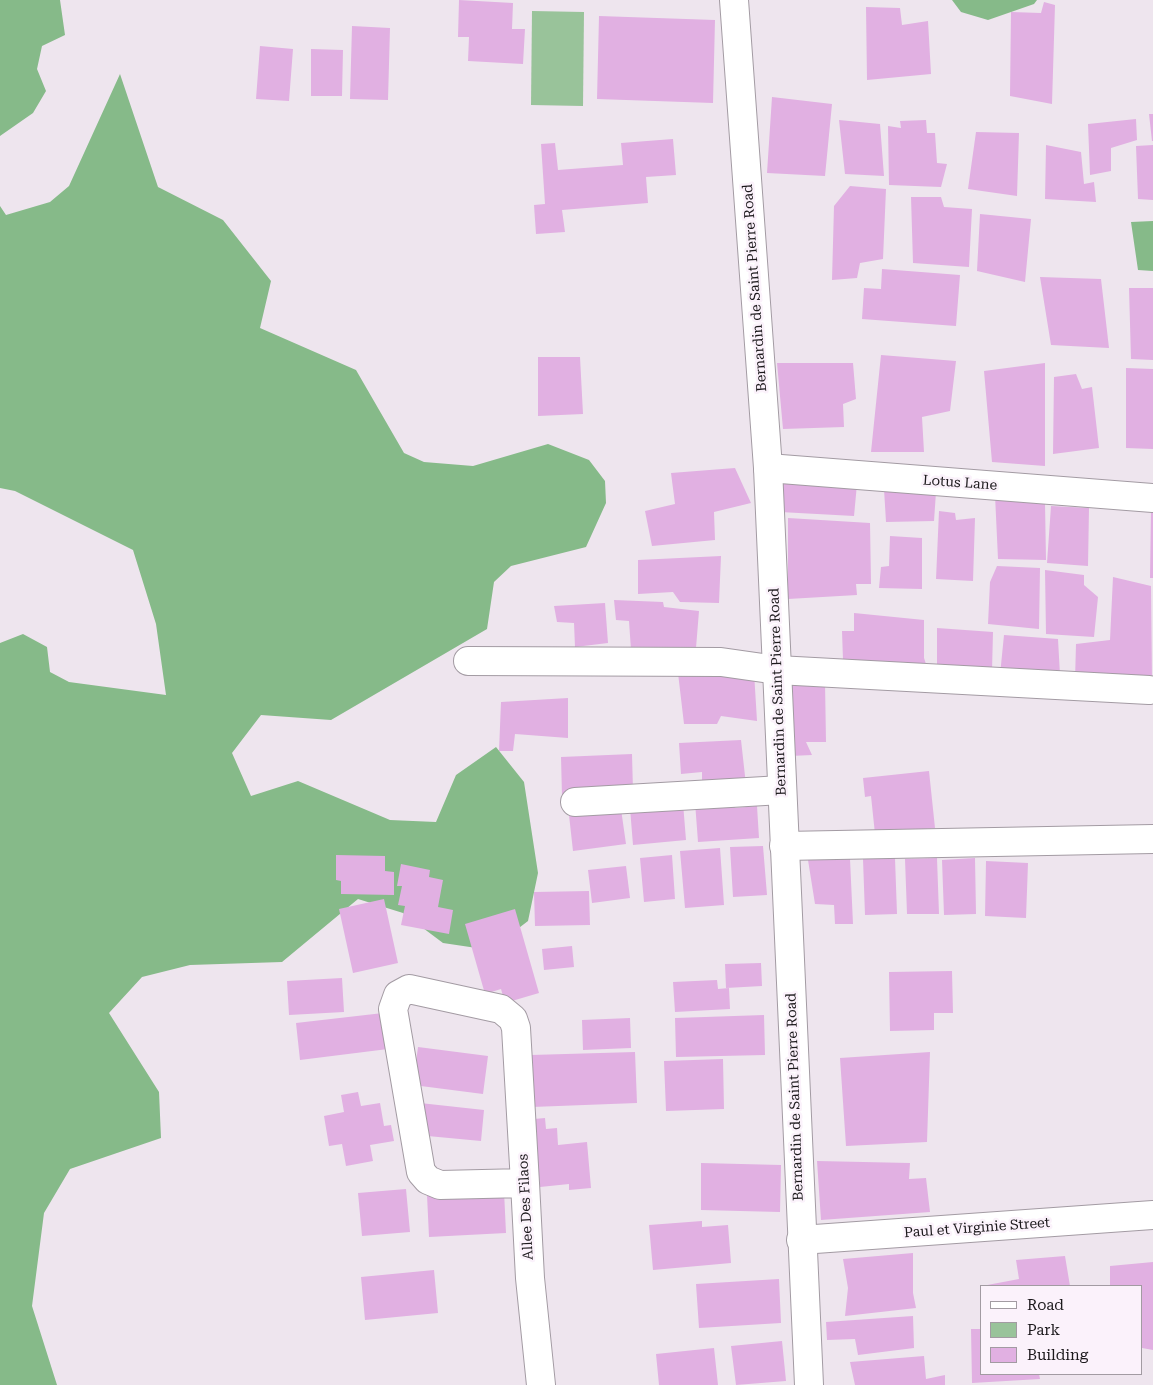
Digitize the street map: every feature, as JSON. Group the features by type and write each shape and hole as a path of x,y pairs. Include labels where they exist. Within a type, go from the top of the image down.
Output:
{"street":[{"name":"Bernardin de Saint Pierre Road","path":"734,0 768,468 801,1240 810,1385"},
{"name":"Lotus Lane","path":"768,468 1153,498"},
{"path":"468,661 721,662 777,670 1149,690"},
{"path":"575,802 782,790"},
{"path":"784,846 1153,839"},
{"name":"Allee Des Filaos","path":"525,1183 440,1185 428,1180 421,1172 393,1009 398,995 409,989 501,1009 512,1019 516,1028 525,1183 530,1278 541,1385"},
{"name":"Paul et Virginie Street","path":"801,1240 1153,1215"}],"green space":[{"path":"0,0 60,0 65,35 42,46 37,69 46,91 33,113 0,136"},
{"path":"952,0 1037,0 1034,4 988,20 961,12"},
{"path":"532,11 584,12 583,106 531,105"},
{"path":"120,74 158,187 223,220 271,281 260,328 356,370 404,453 424,462 473,466 548,444 589,460 605,481 606,503 586,547 511,566 494,582 487,629 331,720 261,715 232,753 251,796 298,781 390,820 436,822 456,775 496,747 524,782 538,873 528,921 490,950 443,943 403,913 358,899 282,962 190,965 142,977 109,1013 159,1092 161,1138 70,1169 44,1213 32,1306 57,1385 0,1385 0,643 23,634 47,647 50,672 69,682 166,695 156,624 133,550 15,491 0,488 0,206 6,215 50,202 69,186"},
{"path":"1153,221 1153,271 1138,270 1131,222"}],"building":[{"path":"459,0 513,3 512,29 525,29 523,64 468,61 469,37 458,37"},
{"path":"1044,2 1055,5 1052,104 1010,96 1011,12 1041,13"},
{"path":"866,7 900,8 902,25 928,21 931,74 867,80"},
{"path":"599,16 715,20 713,103 597,99"},
{"path":"352,26 390,28 388,100 350,99"},
{"path":"260,46 293,49 289,101 256,99"},
{"path":"311,49 343,50 342,96 311,96"},
{"path":"772,97 832,104 825,176 767,173"},
{"path":"1149,114 1153,114 1153,141 1152,141"},
{"path":"1136,119 1137,140 1111,148 1111,171 1090,175 1088,124"},
{"path":"839,120 880,124 884,176 845,174"},
{"path":"926,120 927,133 935,133 937,163 947,164 941,187 889,185 888,126 901,128 900,121"},
{"path":"976,132 1019,133 1017,196 968,189"},
{"path":"673,139 676,175 646,177 648,203 562,210 565,232 536,234 534,205 545,204 541,144 555,143 558,170 623,165 621,143"},
{"path":"1046,145 1081,152 1084,184 1094,182 1096,202 1045,199"},
{"path":"1153,145 1153,200 1138,199 1136,146"},
{"path":"850,186 886,189 883,259 860,263 857,278 832,280 834,206"},
{"path":"911,197 941,197 944,207 972,209 969,267 913,263"},
{"path":"980,214 1031,219 1025,282 977,271"},
{"path":"882,269 960,275 956,326 862,319 864,288 881,289"},
{"path":"1040,277 1101,279 1109,348 1051,345"},
{"path":"1129,288 1153,288 1153,360 1131,359"},
{"path":"881,355 956,361 950,411 922,417 924,452 871,452"},
{"path":"538,357 580,357 583,414 538,416"},
{"path":"777,363 853,363 856,399 843,404 844,427 783,429"},
{"path":"1045,363 1045,466 992,462 984,371"},
{"path":"1126,368 1153,369 1153,449 1126,448"},
{"path":"1076,374 1082,389 1092,387 1099,448 1053,454 1054,377"},
{"path":"735,468 751,503 714,512 715,540 652,546 645,511 675,504 671,473"},
{"path":"781,478 857,484 854,516 780,512"},
{"path":"884,489 936,492 934,521 886,522"},
{"path":"995,495 1045,503 1046,560 998,559"},
{"path":"1051,506 1089,508 1088,566 1047,563"},
{"path":"1151,510 1153,510 1153,578 1150,578"},
{"path":"939,511 955,513 956,520 975,518 973,581 936,579"},
{"path":"788,518 870,523 871,584 856,584 857,595 788,599"},
{"path":"890,536 922,538 922,589 879,588 881,567 889,566"},
{"path":"721,556 719,603 680,602 673,592 638,594 638,560"},
{"path":"997,566 1040,568 1039,629 988,624 990,582"},
{"path":"1045,570 1084,575 1084,585 1098,597 1094,637 1046,634"},
{"path":"1113,577 1151,586 1152,682 1075,680 1076,644 1110,640"},
{"path":"614,600 663,602 664,607 699,611 696,648 631,650 629,621 616,620"},
{"path":"605,603 608,643 575,647 574,623 557,622 554,606"},
{"path":"854,613 924,620 924,658 926,664 843,660 842,631 854,631"},
{"path":"937,628 993,632 992,671 937,671"},
{"path":"1004,635 1058,639 1060,675 1000,675"},
{"path":"754,672 757,721 721,716 717,724 684,724 678,673"},
{"path":"791,681 825,682 826,742 806,742 812,755 790,756"},
{"path":"568,698 568,738 515,734 513,751 499,751 501,702"},
{"path":"741,740 746,785 702,787 702,772 681,774 679,743"},
{"path":"632,754 633,791 562,796 561,757"},
{"path":"929,771 935,828 875,834 871,796 865,797 863,778"},
{"path":"734,800 735,808 757,806 759,838 698,842 695,802"},
{"path":"683,803 686,840 633,845 630,808"},
{"path":"621,809 626,844 573,851 569,815"},
{"path":"763,846 767,895 733,897 730,847"},
{"path":"720,848 724,905 685,908 680,851"},
{"path":"336,855 385,856 385,871 394,872 394,895 341,894 341,881 336,880"},
{"path":"672,855 675,899 644,902 640,858"},
{"path":"895,858 897,914 865,915 863,859"},
{"path":"937,858 939,914 907,914 905,859"},
{"path":"975,858 976,914 944,915 942,860"},
{"path":"850,859 853,924 835,924 834,905 815,904 808,860"},
{"path":"986,861 1028,863 1026,918 985,916"},
{"path":"401,864 430,870 429,877 443,880 438,907 453,910 449,934 401,925 405,906 398,905 402,886 397,886"},
{"path":"626,866 630,898 592,903 588,870"},
{"path":"589,891 590,925 535,926 534,892"},
{"path":"384,899 398,963 353,973 339,909"},
{"path":"515,909 539,993 505,1003 501,989 485,994 465,924"},
{"path":"572,946 574,967 544,970 542,949"},
{"path":"761,963 762,986 726,988 725,964"},
{"path":"952,971 953,1013 934,1013 934,1030 890,1031 889,972"},
{"path":"342,978 344,1012 289,1015 287,981"},
{"path":"717,980 718,989 729,988 730,1009 675,1012 673,982"},
{"path":"383,1013 388,1049 300,1060 296,1023"},
{"path":"764,1015 765,1055 676,1057 675,1018"},
{"path":"630,1018 631,1048 583,1050 582,1020"},
{"path":"418,1047 488,1056 483,1094 413,1085"},
{"path":"635,1052 637,1103 532,1107 531,1055"},
{"path":"930,1052 927,1142 846,1146 840,1058"},
{"path":"723,1059 724,1109 666,1111 664,1061"},
{"path":"358,1092 361,1106 380,1103 384,1126 391,1125 394,1141 370,1145 373,1161 346,1166 342,1144 329,1146 324,1116 344,1112 341,1095"},
{"path":"420,1103 484,1110 481,1141 417,1135"},
{"path":"545,1118 546,1129 557,1128 558,1145 587,1142 591,1188 569,1190 569,1184 540,1187 534,1119"},
{"path":"817,1161 910,1163 909,1179 926,1178 930,1212 821,1220"},
{"path":"701,1163 781,1165 780,1212 701,1210"},
{"path":"406,1189 410,1232 362,1236 358,1193"},
{"path":"504,1191 506,1233 429,1237 427,1195"},
{"path":"702,1221 702,1227 728,1225 731,1263 653,1270 649,1225"},
{"path":"913,1253 913,1293 916,1308 845,1316 848,1288 843,1259"},
{"path":"1065,1256 1070,1285 987,1285 1019,1279 1016,1260"},
{"path":"1153,1262 1153,1350 1143,1348 1143,1285 1110,1285 1110,1266"},
{"path":"434,1270 438,1313 365,1320 361,1277"},
{"path":"779,1279 781,1323 699,1328 696,1284"},
{"path":"913,1316 914,1348 858,1355 855,1339 827,1340 826,1322"},
{"path":"971,1329 980,1329 980,1375 1039,1375 1040,1379 972,1383"},
{"path":"782,1341 786,1381 736,1385 731,1346"},
{"path":"714,1348 718,1385 659,1385 656,1354"},
{"path":"924,1356 926,1379 945,1375 945,1385 855,1385 850,1362"}]}
